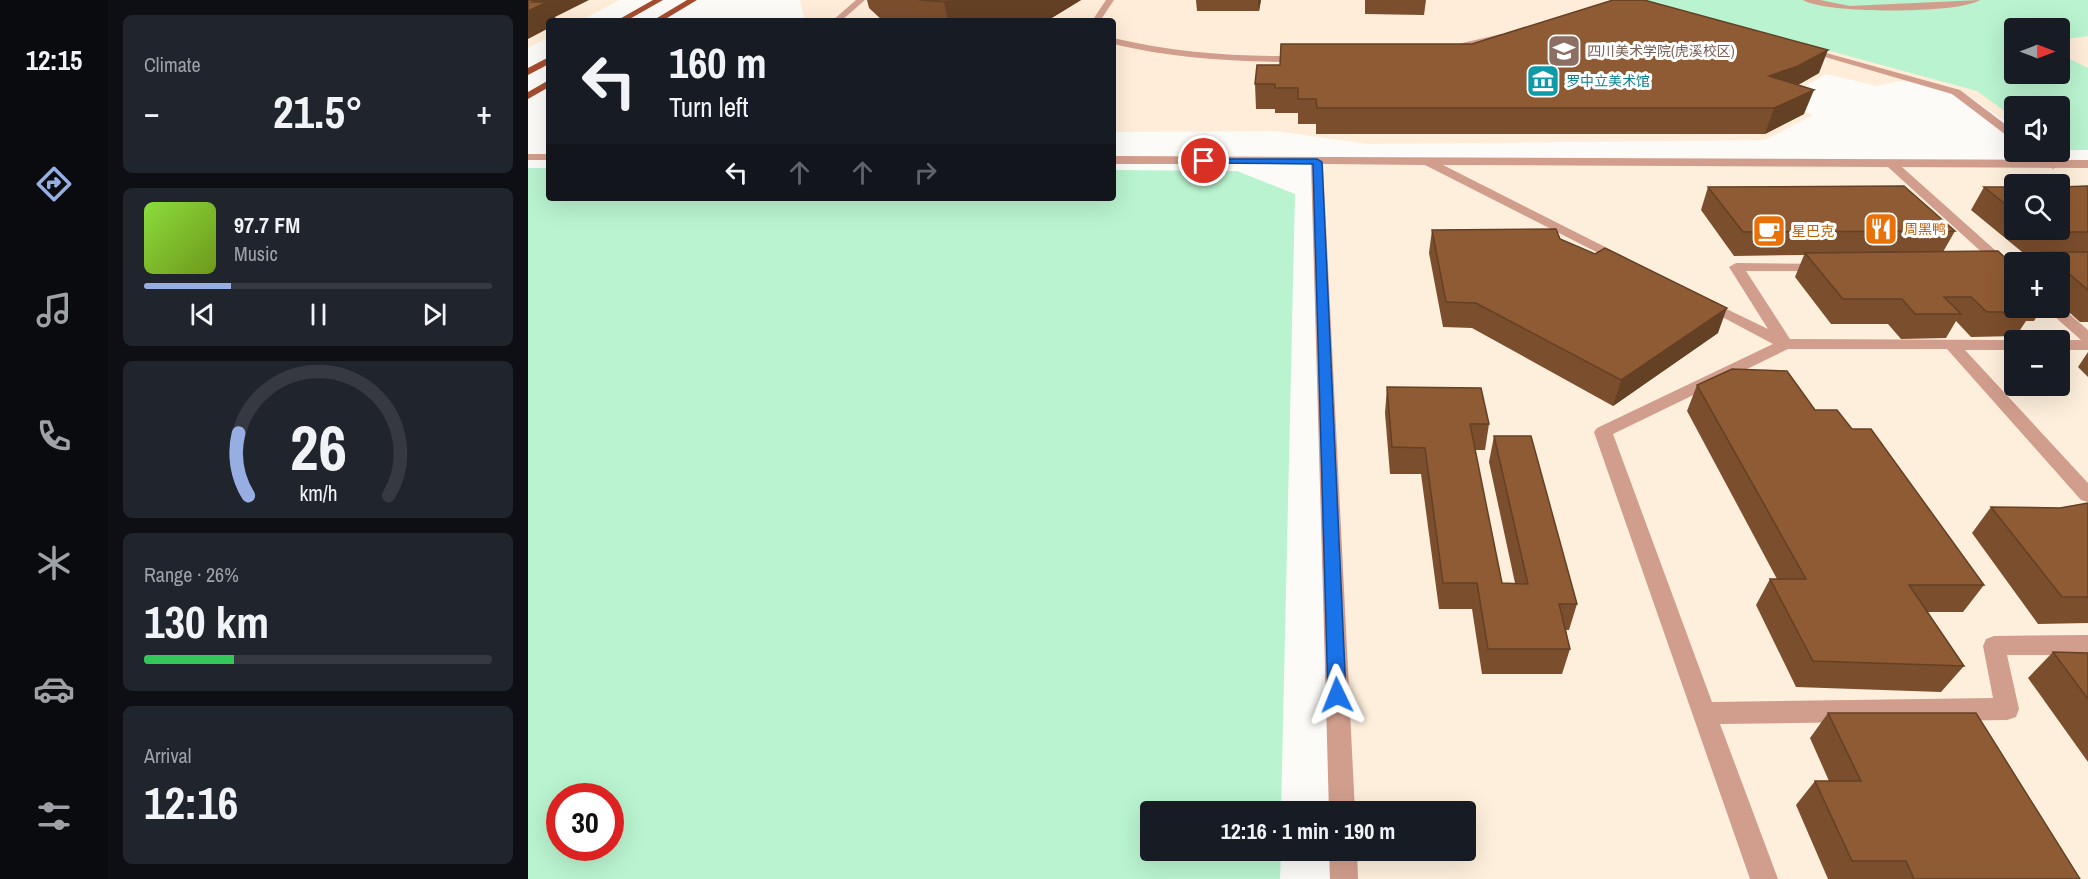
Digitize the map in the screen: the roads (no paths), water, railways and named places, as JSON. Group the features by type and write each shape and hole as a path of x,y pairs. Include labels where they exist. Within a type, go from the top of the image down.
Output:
{"main road":[{"path":"626,18 659,0"},
{"path":"661,18 693,0"},
{"path":"528,72 546,62"},
{"path":"528,96 546,85"}],"street":[{"path":"840,18 861,0"},
{"path":"1097,18 1110,0"},
{"path":"1807,0 1850,8 1933,6 1977,0"},
{"path":"1430,50 1488,41 1510,34"},
{"path":"1116,42 1192,57 1241,60 1310,59"},
{"path":"1794,45 1956,92 2004,128"},
{"path":"528,157 546,157"},
{"path":"1116,160 1892,165 2088,164"},
{"path":"1427,161 1637,269"},
{"path":"1317,162 1342,801"},
{"path":"2049,162 2053,165"},
{"path":"1892,165 2004,263"},
{"path":"1982,266 2004,268"},
{"path":"1785,344 1736,267 1841,267"},
{"path":"1690,296 1785,344"},
{"path":"2065,318 2088,338"},
{"path":"1764,879 1603,432 1785,344 2004,345"},
{"path":"1951,344 2088,495"},
{"path":"2070,345 2088,345"},
{"path":"1704,713 2007,709 1994,646 2088,645"},
{"path":"1343,861 1344,879"}],"place":[{"name":"四川美术学院(虎溪校区)","path":"1564,51"},
{"name":"罗中立美术馆","path":"1543,81"},
{"name":"周黑鸭","path":"1881,229"},
{"name":"星巴克","path":"1769,231"}]}
